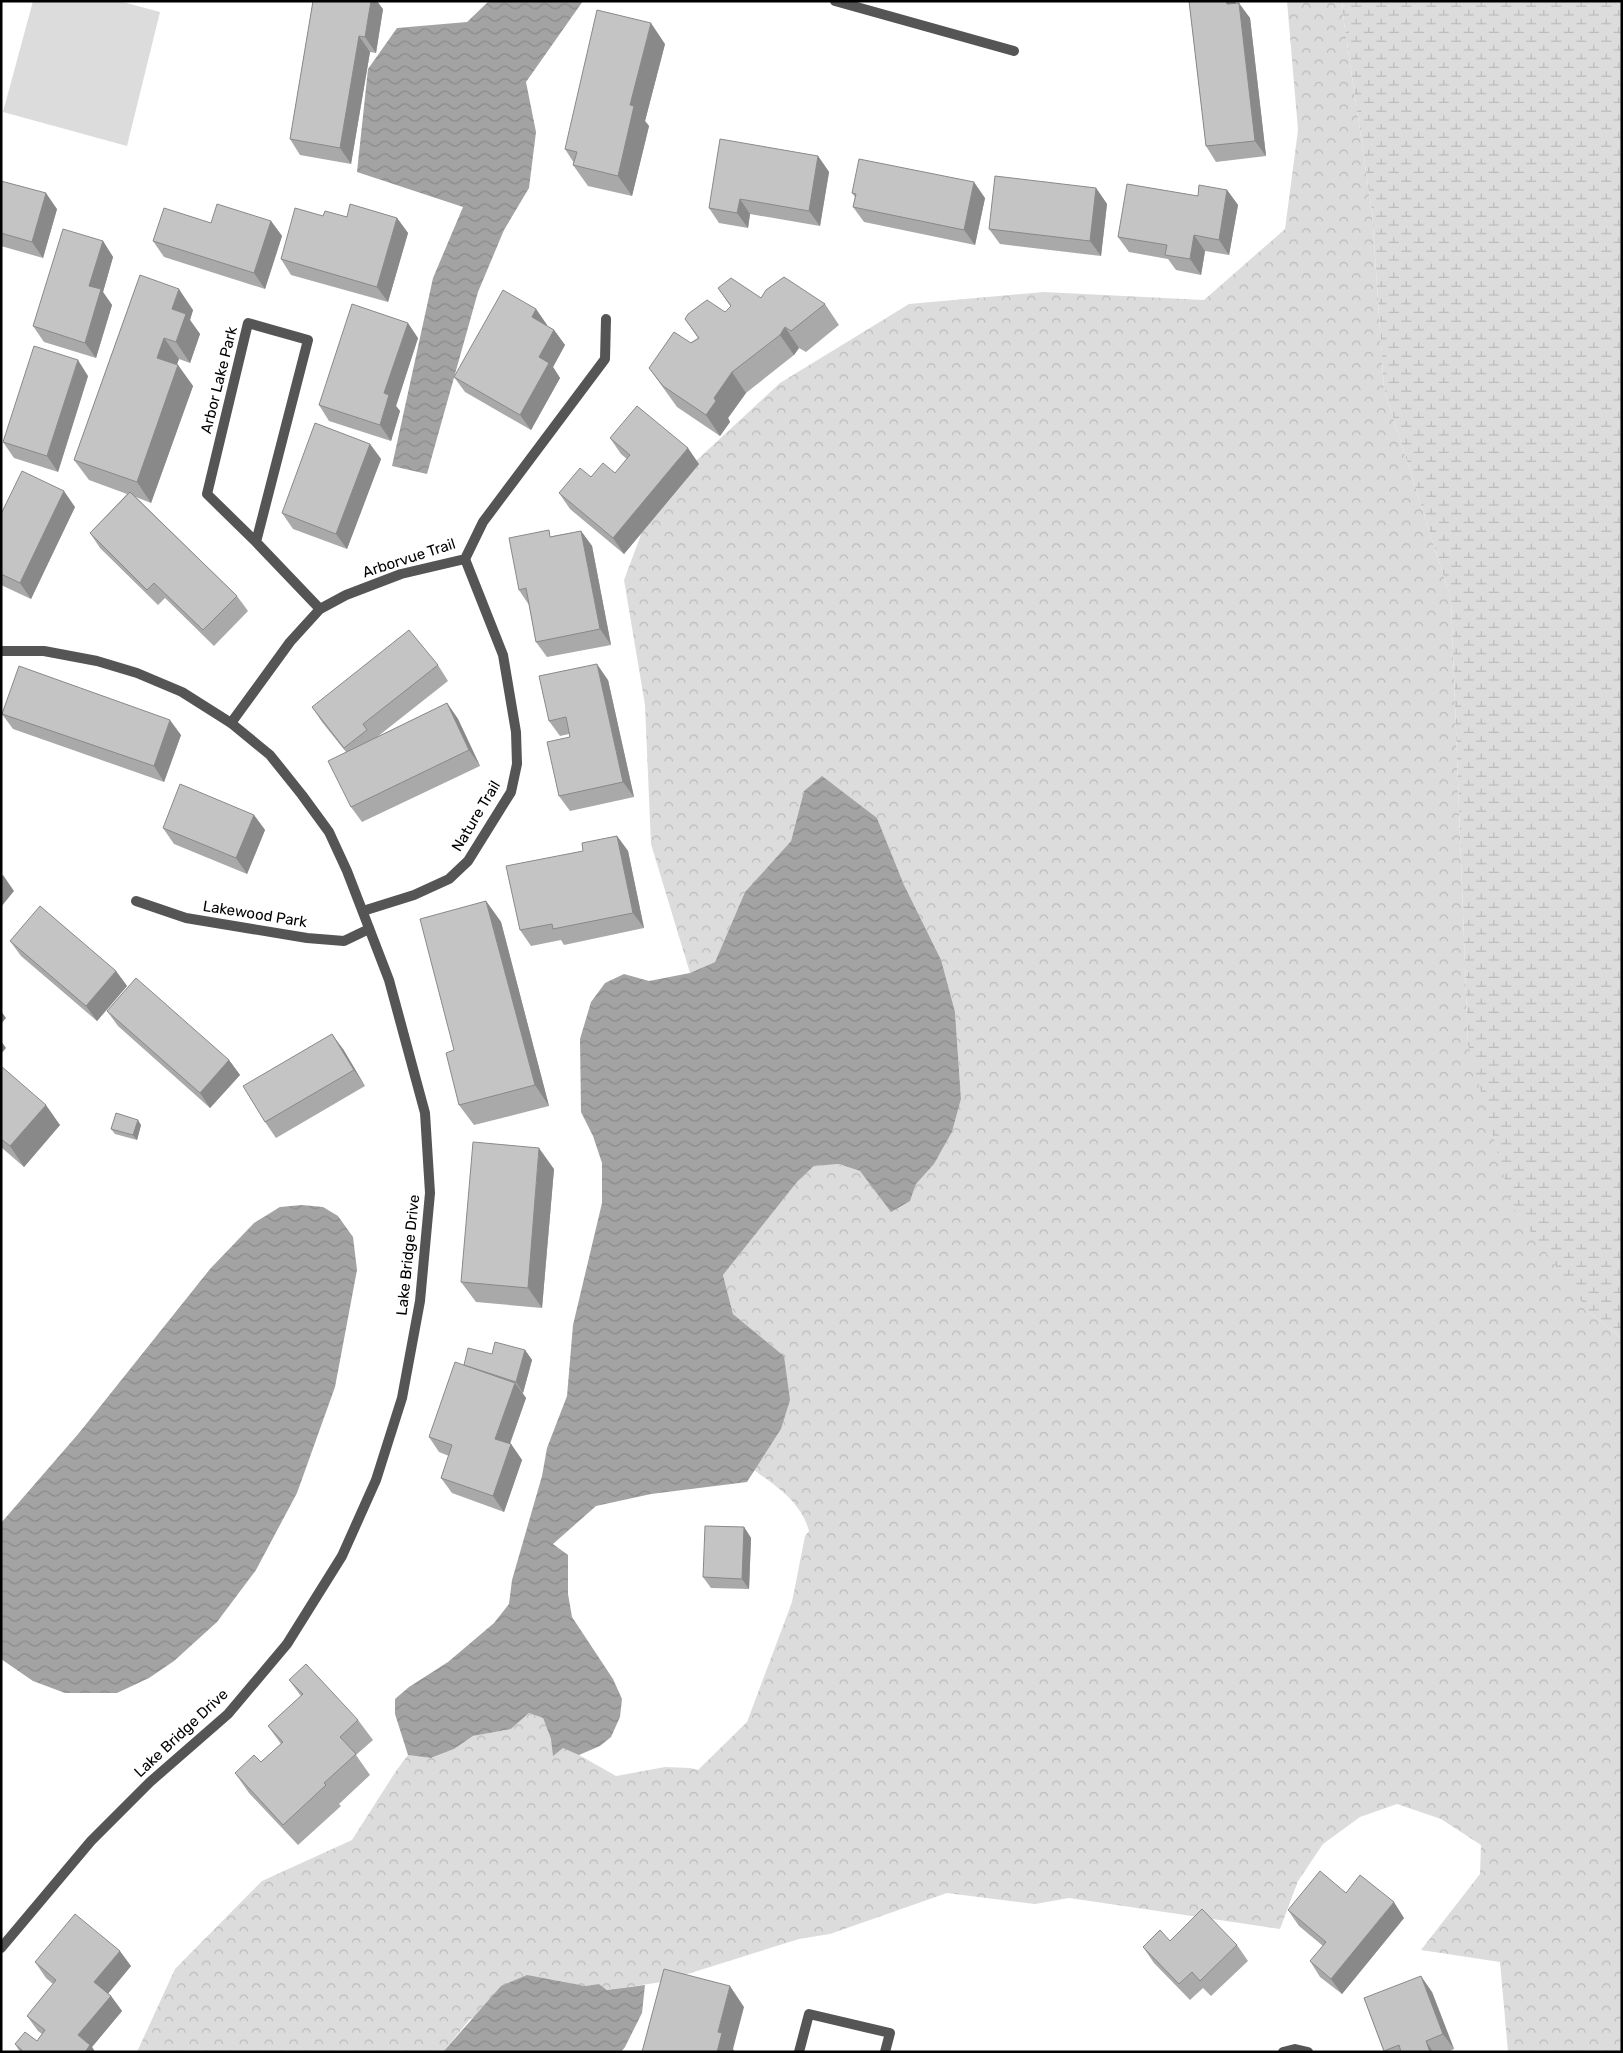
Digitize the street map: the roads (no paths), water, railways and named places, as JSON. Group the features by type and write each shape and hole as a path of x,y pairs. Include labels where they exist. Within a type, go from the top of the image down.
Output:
{"street":[{"path":"835,1 1014,51"},
{"name":"Arborvue Trail","path":"231,723 290,642 320,609 346,595 401,574 465,558 483,522 605,359 606,318"},
{"name":"Arbor Lake Park","path":"256,542 308,340 248,323 207,494 320,609"},
{"name":"Nature Trail","path":"363,911 414,894 449,879 468,861 511,792 517,764 516,732 502,655 465,558"},
{"name":"Lake Bridge Drive","path":"1,651 44,651 97,661 137,673 182,692 231,723 270,755 329,832 363,911 389,980 425,1113 430,1194 420,1301 402,1398 376,1480 342,1556 287,1644 228,1714 150,1782 91,1841 1,1948"},
{"name":"Lakewood Park","path":"136,901 186,918 308,938 344,941 369,928"},
{"path":"799,2052 809,2014 890,2032 885,2052"},
{"path":"1283,2052 1295,2048 1308,2052"}],"water":[{"path":"489,1 583,1 526,82 536,132 529,188 504,230 478,292 427,474 392,466 433,278 463,207 357,172 368,69 397,28 467,22"},
{"path":"822,776 877,818 904,885 941,960 955,1012 961,1099 952,1132 934,1164 916,1184 910,1201 891,1212 860,1171 839,1164 814,1166 797,1182 723,1275 733,1314 784,1356 790,1400 781,1429 747,1482 651,1494 596,1506 553,1544 568,1555 568,1594 572,1617 613,1679 622,1699 620,1717 611,1737 600,1746 579,1755 563,1748 553,1756 551,1739 543,1718 529,1713 511,1729 473,1736 454,1749 431,1758 408,1755 395,1714 395,1699 409,1687 448,1662 494,1623 509,1604 512,1580 542,1476 547,1448 567,1396 573,1325 602,1203 602,1163 593,1136 581,1112 580,1039 591,1002 605,983 624,974 649,981 690,973 715,962 745,892 791,841 804,791"},
{"path":"302,1205 323,1207 338,1216 353,1237 357,1270 335,1387 297,1493 256,1570 217,1622 174,1661 149,1678 117,1693 65,1693 33,1681 1,1659 1,1523 79,1433 210,1269 254,1223 280,1207"},
{"path":"527,1975 585,1986 599,1984 607,1990 645,1985 642,2013 625,2047 621,2052 443,2052 501,1986"}]}
